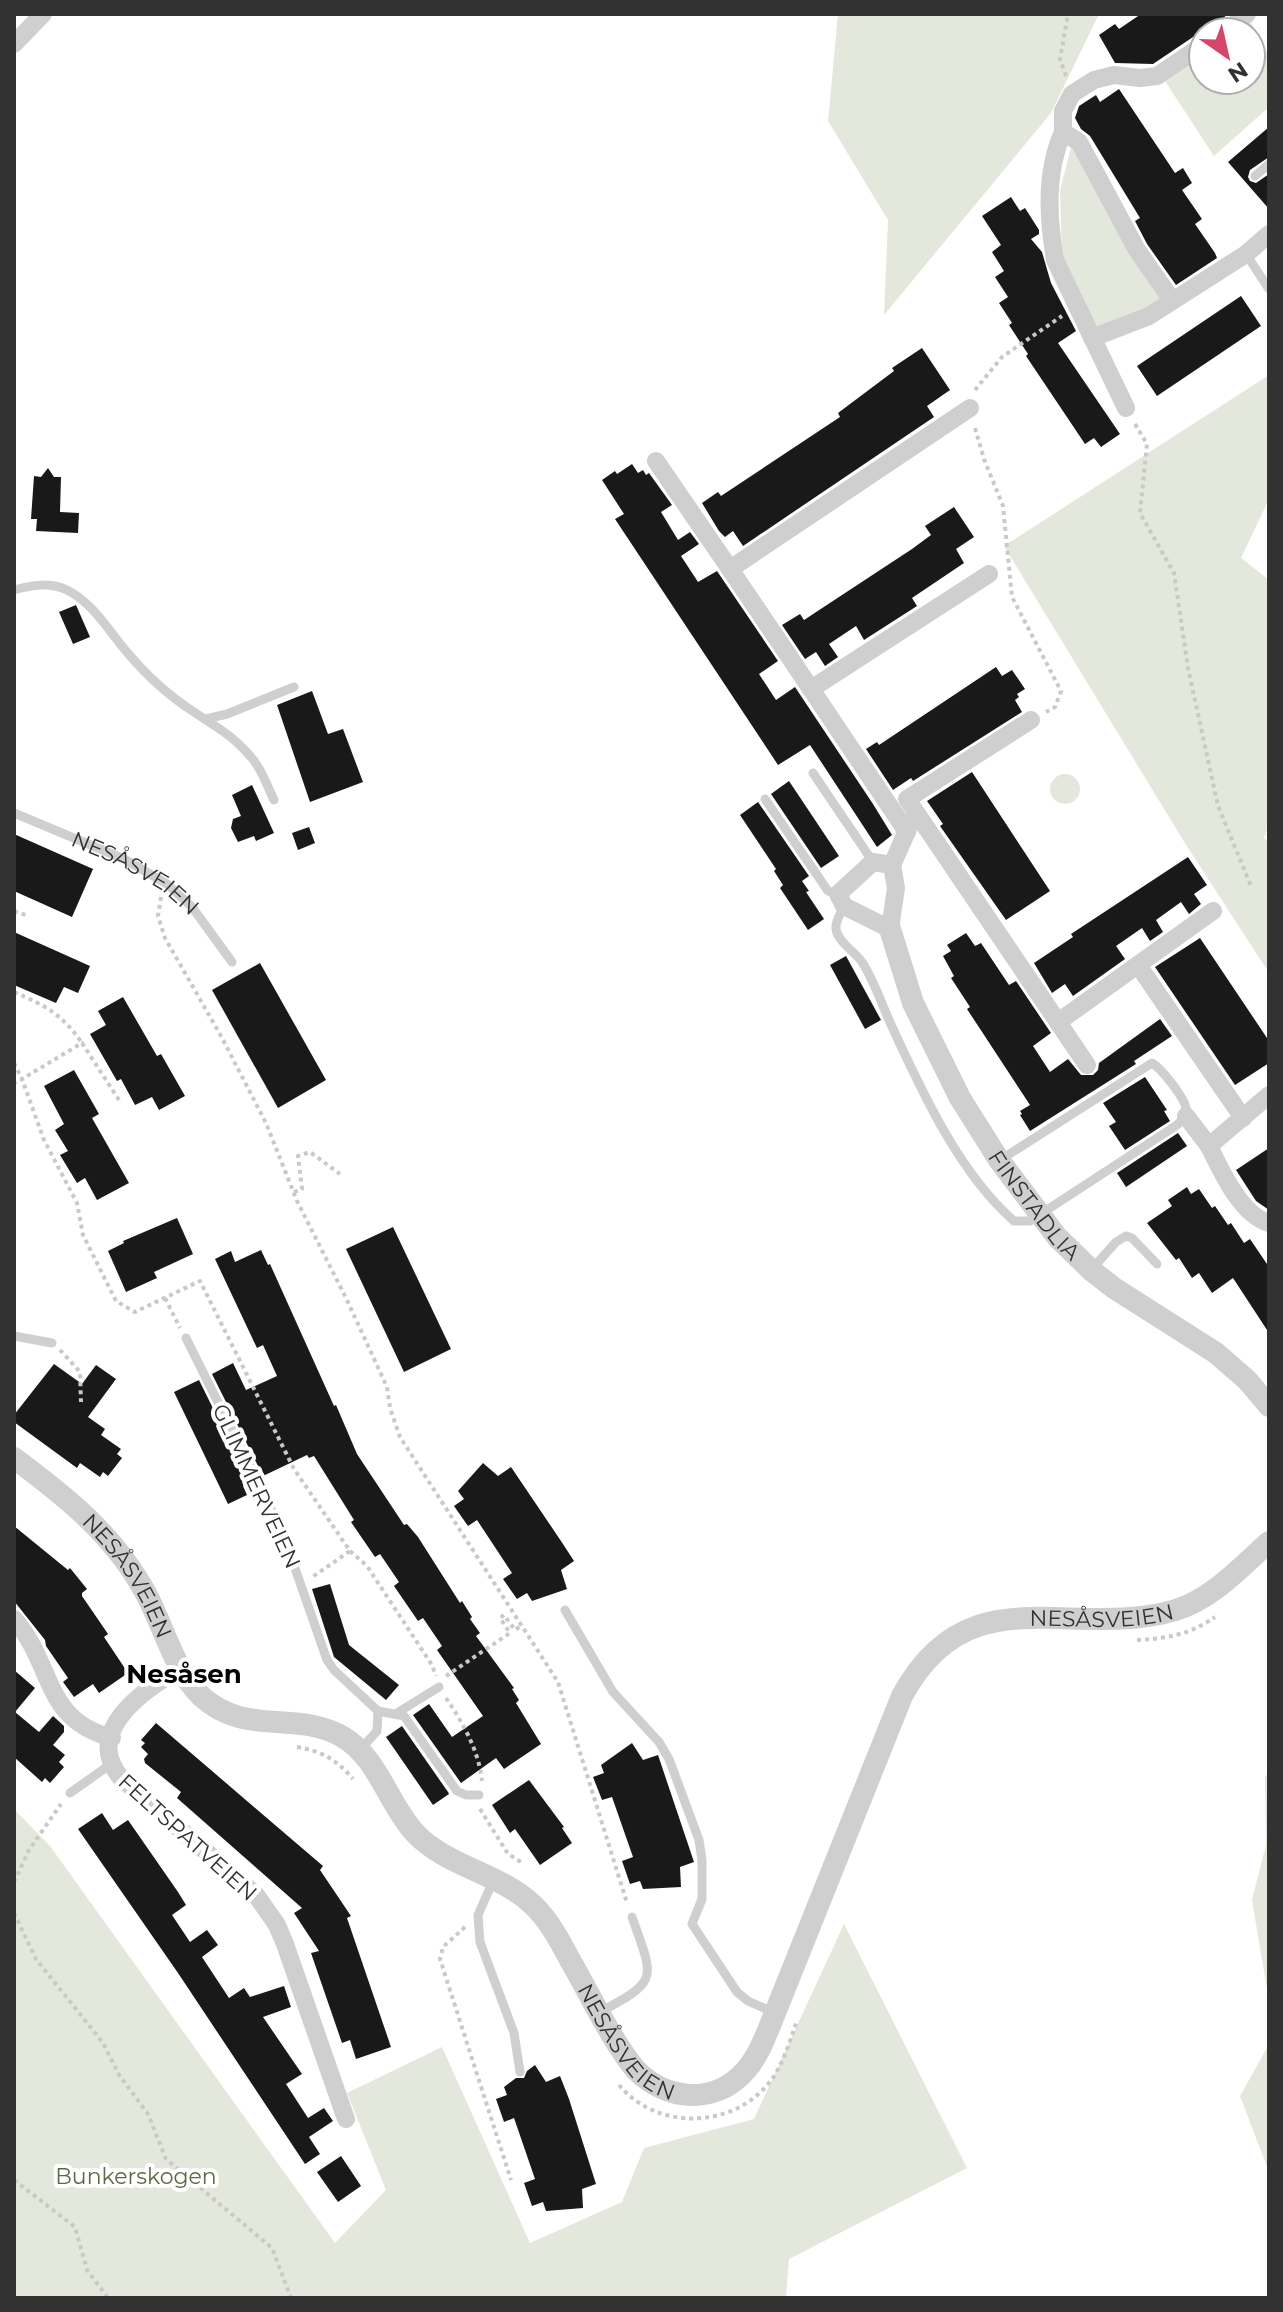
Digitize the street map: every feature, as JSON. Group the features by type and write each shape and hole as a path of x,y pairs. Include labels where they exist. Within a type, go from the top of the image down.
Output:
{"street":[{"path":"14,44 43,14"},
{"path":"1126,408 1055,260 1050,233 1050,185 1055,150 1063,132 1063,111 1072,94 1094,80 1114,75 1157,76 1187,56"},
{"path":"1063,132 1079,142 1137,250 1172,300"},
{"path":"1092,338 1149,316 1246,254 1269,234"},
{"path":"730,569 970,408"},
{"path":"656,461 907,832"},
{"path":"811,689 989,574"},
{"path":"1031,720 907,799 1087,1065"},
{"path":"890,929 841,900 873,862 892,865 916,812"},
{"name":"FINSTADLIA","path":"892,865 896,888 890,929 913,1003 960,1098 999,1160 1057,1237 1091,1270 1216,1353 1247,1380 1269,1406"},
{"path":"1058,1022 1213,911"},
{"path":"1138,965 1243,1118"},
{"path":"1209,1146 1269,1095"},
{"path":"1186,1116 1209,1146 1228,1184 1259,1220 1269,1224"},
{"name":"NESÅSVEIEN","path":"14,1458 81,1510 115,1547 146,1592 182,1668 198,1693 229,1714 254,1721 331,1731 360,1750 418,1836 535,1906 553,1930 629,2061 643,2078 666,2091 688,2097 711,2093 743,2074 756,2055 902,1696 927,1656 963,1631 992,1621 1028,1617 1144,1617 1188,1606 1228,1579 1269,1542"},
{"path":"14,1619 33,1643 61,1706 81,1727 112,1738"},
{"name":"FELTSPATVEIEN","path":"182,1668 147,1689 124,1709 112,1738 111,1764 122,1779 256,1895 267,1910 285,1944 346,2119"}],"lane":[{"path":"1255,176 1269,164"},
{"path":"1246,254 1269,289"},
{"path":"14,590 46,585 77,595 96,613 147,675 229,733 255,761 274,800"},
{"path":"206,719 227,714 294,687"},
{"path":"813,773 873,862"},
{"path":"765,799 828,891 841,900 835,925 837,934 863,963 913,1071 976,1179 995,1204 1014,1221 1030,1221 1177,1125 1186,1116 1186,1108 1160,1067 1152,1063 999,1160"},
{"name":"NESÅSVEIEN","path":"14,813 124,859 167,884 192,907 232,962"},
{"path":"1091,1270 1116,1242 1126,1236 1132,1238 1157,1264"},
{"path":"14,1336 52,1343"},
{"name":"GLIMMERVEIEN","path":"186,1338 282,1531 327,1660 378,1711"},
{"path":"565,1610 613,1692 659,1742 669,1759 699,1840 702,1860 702,1899 692,1924 737,1992 748,2001 775,2013"},
{"path":"397,1713 439,1687"},
{"path":"360,1750 377,1731 380,1720 378,1711 397,1713 404,1716 457,1791 479,1795"},
{"path":"70,1793 111,1764"},
{"path":"494,1879 478,1915 480,1942 514,2033 520,2072"},
{"path":"600,2012 634,1994 648,1978 649,1969 632,1917"}],"path":[{"path":"1068,14 1060,59 1072,94"},
{"path":"1031,720 1055,707 1061,691 1012,597 1003,506 984,459 968,398 1002,357 1077,306"},
{"path":"1126,408 1147,444 1140,513 1174,573 1188,668 1218,806 1251,886"},
{"path":"167,884 158,916 165,938 266,1123 294,1192 387,1387 400,1437 558,1682 632,1917"},
{"path":"14,911 26,915"},
{"path":"14,992 54,1011 72,1029 119,1100"},
{"path":"14,1083 82,1043"},
{"path":"14,1063 44,1140 77,1203 83,1235 116,1301 135,1312 200,1281 294,1469 350,1551 367,1566 432,1665 439,1687 461,1720 480,1765 479,1806 484,1819 508,1854 521,1862"},
{"path":"294,1192 302,1189 298,1156 310,1152 340,1174"},
{"path":"165,1298 186,1338"},
{"path":"52,1343 72,1360 80,1372 81,1402"},
{"path":"302,1584 350,1551"},
{"path":"1133,1641 1164,1639 1181,1634 1224,1611"},
{"path":"453,1672 510,1633 500,1618 504,1615 515,1630 522,1625"},
{"path":"293,1747 317,1751 334,1760 359,1788"},
{"path":"14,1882 29,1850 70,1793"},
{"path":"14,1913 36,1959 103,2043 119,2075 148,2114 166,2159 272,2248 291,2298"},
{"path":"478,1915 443,1947 440,1959 511,2180"},
{"path":"618,2084 644,2107 672,2117 702,2118 731,2111 760,2092 773,2078 800,2012"},
{"path":"14,2180 75,2227 87,2270 108,2298"}],"green space":[{"path":"838,14 1099,14 1051,113 884,315 888,220 828,121"},
{"path":"1267,52 1269,107 1214,156 1165,81 1187,66 1187,96 1267,96"},
{"path":"1071,147 1162,300 1125,320 1095,331 1062,259 1060,190"},
{"path":"1269,375 1269,499 1241,558 1269,580 1269,825 1264,838 1269,842 1269,973 1183,840 1004,546"},
{"path":"1065,774 1071,775 1079,783 1079,795 1071,803 1065,804 1059,803 1051,795 1050,789 1051,783 1059,775"},
{"path":"1269,1769 1269,2001 1252,1900 1266,1845 1265,1778"},
{"name":"Bunkerskogen","path":"14,1809 50,1846 335,2243 386,2190 347,2093 442,2047 530,2243 622,2202 644,2148 754,2119 844,1924 967,2168 789,2259 786,2298 14,2298"},
{"path":"1269,2001 1269,2172 1240,2096 1267,2048"}],"building":[{"path":"1141,14 1228,14 1187,16 1187,41 1153,64 1115,63 1099,35 1115,24 1119,29"},
{"path":"1119,89 1175,173 1183,168 1192,183 1182,190 1202,219 1195,224 1217,258 1176,285 1147,244 1135,221 1140,218 1090,136 1081,129 1075,118 1079,106 1096,95 1100,102"},
{"path":"1269,127 1269,157 1250,170 1248,177 1256,183 1269,174 1269,209 1228,162"},
{"path":"1011,197 1020,211 1025,208 1039,230 1039,234 1031,239 1042,252 1051,283 1076,331 1058,343 1120,434 1101,447 1094,438 1085,444 1026,356 1028,354 999,303 1008,297 995,277 1004,271 992,252 1001,245 982,216"},
{"path":"1241,296 1261,326 1157,396 1137,366"},
{"path":"922,348 950,390 927,406 934,417 743,546 733,531 725,537 719,531 702,503 718,492 721,496 840,417 838,413 894,371 892,368"},
{"path":"632,464 638,473 643,470 646,475 649,473 672,505 661,512 678,540 690,532 699,544 681,556 698,582 717,571 778,661 759,674 776,700 795,687 873,804 892,835 877,847 810,745 778,765 615,519 624,514 602,480"},
{"path":"48,468 54,477 61,477 60,512 79,513 78,533 36,531 37,519 31,519 34,476 41,477"},
{"path":"954,507 974,537 956,549 964,563 912,598 917,606 864,640 856,626 829,644 838,657 825,666 816,652 805,659 782,625 800,614 804,620 912,549 931,535 925,526"},
{"path":"76,605 90,637 73,644 59,612"},
{"path":"996,667 1002,676 1012,670 1025,689 1017,694 1019,697 1015,700 1022,712 913,781 911,778 893,790 866,749 877,742 879,745"},
{"path":"312,691 328,734 343,729 363,782 310,802 277,705"},
{"path":"972,772 1050,891 1006,920 940,826 943,824 927,801"},
{"path":"789,781 839,856 821,868 771,794"},
{"path":"252,785 274,833 256,841 254,836 238,842 231,828 233,819 241,816 232,795"},
{"path":"758,802 809,876 802,881 824,919 808,930 780,888 783,885 774,871 776,869 740,815"},
{"path":"309,827 315,843 298,850 292,833"},
{"path":"14,834 93,869 72,917 14,891"},
{"path":"1188,857 1207,885 1194,894 1201,904 1189,914 1181,902 1156,920 1163,932 1150,941 1142,928 1116,946 1125,959 1073,996 1065,984 1052,993 1034,963 1073,937 1071,934"},
{"path":"14,932 90,966 78,993 64,987 56,1003 14,985"},
{"path":"966,933 975,946 981,943 1009,985 1016,981 1051,1033 1033,1046 1050,1072 1068,1059 1081,1075 1093,1075 1099,1063 1160,1019 1172,1036 1134,1061 1136,1064 1030,1131 1020,1111 1030,1105 967,1009 970,1007 951,978 954,976 943,956 951,951 947,945"},
{"path":"1200,938 1269,1041 1269,1063 1235,1085 1155,967"},
{"path":"846,956 881,1020 865,1029 830,965"},
{"path":"260,963 326,1080 278,1108 212,990"},
{"path":"123,997 157,1056 161,1054 185,1096 159,1110 152,1097 135,1105 90,1034 106,1025 98,1011"},
{"path":"74,1070 99,1114 92,1118 129,1183 97,1200 85,1178 77,1183 60,1155 68,1151 55,1130 64,1124 44,1086"},
{"path":"1145,1077 1167,1110 1164,1111 1170,1121 1125,1150 1109,1126 1116,1122 1103,1103"},
{"path":"1178,1133 1187,1146 1126,1187 1117,1173"},
{"path":"1269,1148 1269,1210 1256,1201 1236,1170"},
{"path":"1187,1187 1191,1194 1199,1189 1228,1225 1231,1223 1244,1243 1250,1239 1269,1267 1269,1333 1233,1278 1212,1293 1199,1273 1192,1278 1179,1258 1176,1260 1147,1223 1172,1206 1168,1200"},
{"path":"177,1218 193,1254 154,1272 157,1278 126,1292 108,1251 123,1241"},
{"path":"393,1227 451,1349 404,1372 346,1249"},
{"path":"261,1250 357,1454 404,1525 407,1524 418,1537 460,1603 462,1601 480,1633 476,1636 514,1688 519,1700 516,1703 541,1744 504,1769 496,1758 461,1783 413,1715 429,1704 452,1737 483,1716 437,1650 442,1646 423,1618 418,1621 394,1586 399,1582 380,1554 375,1557 351,1522 354,1520 314,1456 309,1458 307,1455 263,1476 212,1374 233,1363 246,1390 277,1376 263,1345 257,1348 215,1259 231,1251 235,1262"},
{"path":"54,1364 82,1384 96,1365 116,1379 88,1417 105,1429 101,1435 121,1449 117,1454 122,1458 108,1476 103,1472 100,1477 80,1463 77,1468 14,1422 14,1415"},
{"path":"199,1380 250,1483 243,1486 247,1495 228,1504 174,1392"},
{"path":"483,1463 498,1476 511,1467 561,1541 574,1561 561,1570 567,1589 532,1601 527,1593 517,1599 503,1579 512,1573 477,1520 468,1526 454,1506 464,1499 458,1491"},
{"path":"14,1526 68,1570 70,1568 87,1589 82,1596 108,1634 104,1637 128,1673 99,1693 93,1684 74,1697 63,1682 68,1678 45,1640 14,1601"},
{"path":"330,1584 349,1645 399,1685 386,1700 334,1657 312,1589"},
{"path":"14,1670 35,1688 15,1712 39,1732 53,1716 64,1726 64,1732 53,1745 65,1755 59,1762 64,1767 50,1783 45,1778 42,1782 14,1757"},
{"path":"156,1723 323,1866 320,1870 351,1916 347,1918 391,2047 356,2059 350,2040 342,2043 311,1953 319,1951 294,1913 302,1908 177,1798 181,1792 145,1763 148,1754 141,1747 145,1743 141,1740"},
{"path":"402,1726 449,1794 433,1805 386,1737"},
{"path":"632,1743 643,1760 658,1755 694,1862 680,1867 681,1887 643,1889 640,1881 630,1884 622,1861 633,1857 612,1797 602,1800 593,1777 604,1773 601,1765"},
{"path":"529,1780 564,1827 572,1843 540,1865 515,1829 510,1833 492,1805"},
{"path":"102,1813 113,1830 128,1820 178,1892 186,1905 172,1915 190,1942 207,1930 218,1945 202,1957 229,1998 244,1988 250,1997 284,1986 291,2007 263,2017 302,2074 286,2084 308,2118 324,2108 333,2121 309,2137 320,2154 305,2164 78,1829"},
{"path":"535,2065 546,2082 560,2076 569,2099 596,2184 582,2189 583,2208 546,2211 543,2202 532,2206 524,2183 535,2179 514,2118 504,2122 496,2099 507,2095 504,2087 516,2078 524,2078"},
{"path":"341,2156 361,2186 338,2202 317,2172"}],"district":[{"name":"Nesåsen","path":"184,1674"}]}
